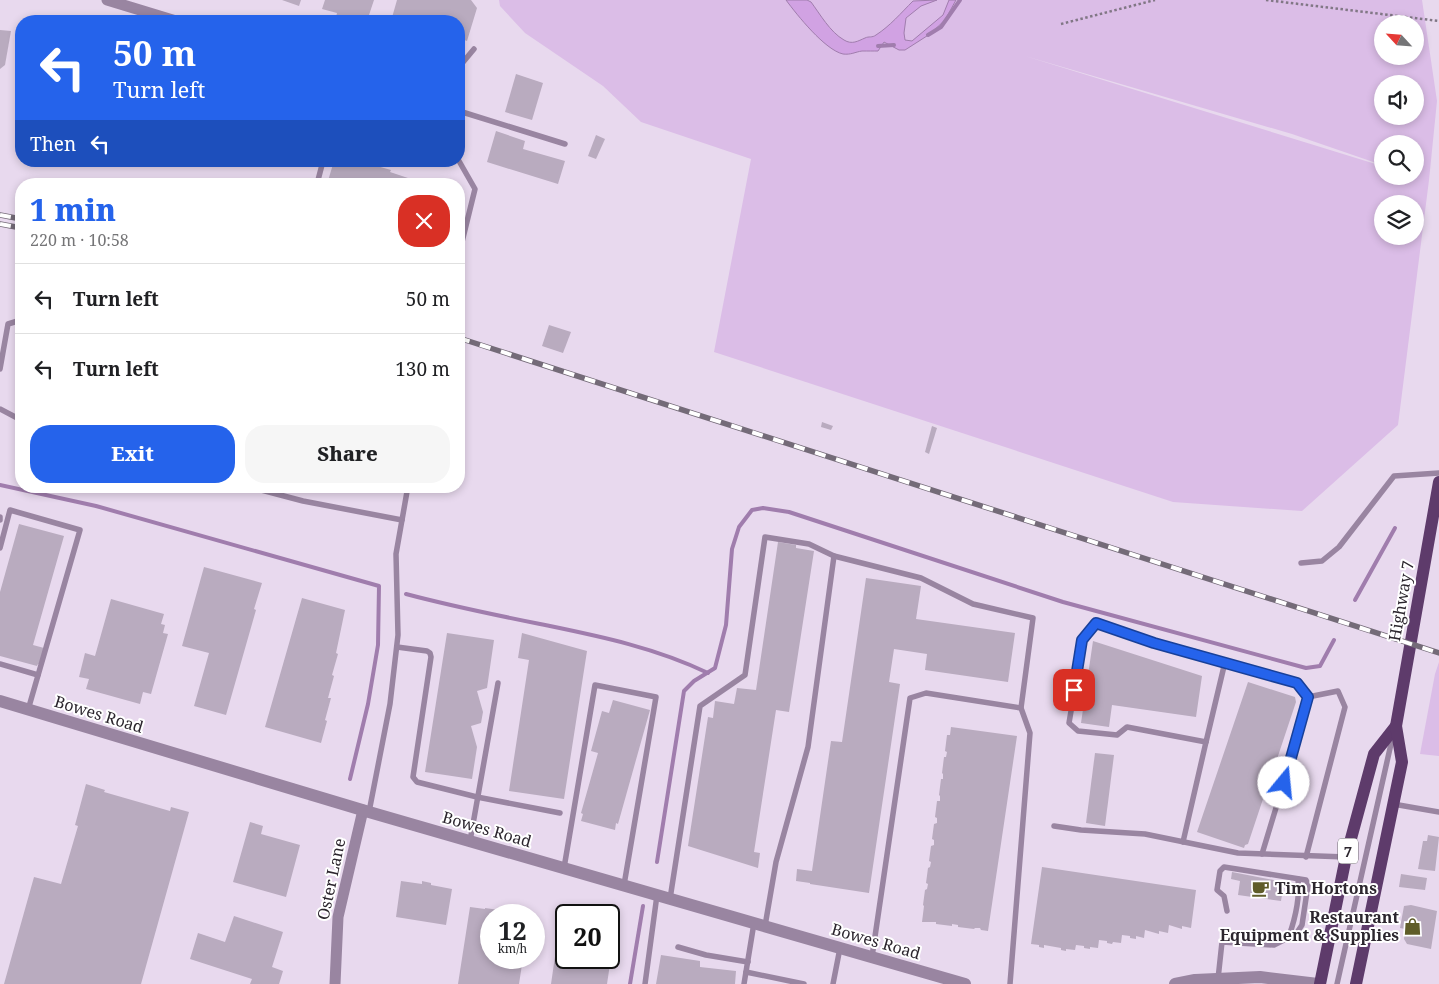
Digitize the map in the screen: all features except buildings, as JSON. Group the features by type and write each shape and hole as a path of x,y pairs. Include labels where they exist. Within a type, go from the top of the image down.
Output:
{"main road":[{"name":"Highway 7","path":"1356,984 1402,762 1396,726 1439,482"},
{"name":"Highway 7","path":"1319,984 1346,857 1374,754 1396,726"}],"street":[{"path":"107,0 156,15"},
{"name":"Bowes Road","path":"0,701 366,811 966,984"},
{"name":"Oster Lane","path":"335,984 338,917 366,811"},
{"path":"1175,984 1260,977 1319,984"}],"lane":[{"path":"465,60 474,50"},
{"path":"465,113 565,144"},
{"path":"463,167 475,189 465,230"},
{"path":"0,369 8,324 15,322"},
{"path":"0,409 15,417"},
{"path":"1300,563 1322,561 1339,547 1394,476 1439,473"},
{"path":"273,493 402,520"},
{"path":"366,811 390,704 398,634 396,554 407,493"},
{"path":"0,548 10,510 80,530 28,710"},
{"path":"645,984 664,897 700,706 745,675 765,537 809,544 834,556 921,578 973,604 1033,618 1021,708 1030,733 1010,984"},
{"path":"744,984 748,962 760,925 808,747 834,556"},
{"path":"1206,742 1127,726 1117,735 1078,731 1069,723 1082,640 1096,623 1154,643 1297,683 1308,697"},
{"path":"397,647 427,650 431,657 413,777 422,785 560,813"},
{"path":"1183,842 1225,662"},
{"path":"0,664 38,675"},
{"path":"470,841 498,683"},
{"path":"564,868 595,685 656,697 624,886"},
{"path":"1306,857 1344,707 1338,691 1308,697"},
{"path":"872,957 910,698 926,693 1021,708"},
{"path":"1262,854 1308,697"},
{"path":"1337,984 1396,726"},
{"path":"1393,804 1439,812"},
{"path":"1054,826 1081,830 1144,834 1238,853 1346,857"},
{"path":"1218,979 1222,942 1274,945 1296,934 1302,925 1308,885 1306,880 1224,867 1220,871 1217,890 1224,896 1228,911"},
{"path":"1289,936 1299,888 1298,879"},
{"path":"678,947 706,956 748,962"},
{"path":"833,984 840,948"},
{"path":"746,972 804,984"}],"path":[{"path":"1061,24 1155,0"},
{"path":"1266,0 1439,22"}],"shaded area":[{"path":"499,0 1422,0 1437,101 1424,220 1424,195 1374,195 1374,245 1421,245 1398,425 1302,511 1173,502 714,352 751,159 641,122 603,86 525,33 500,6","holes":["1025,56 1292,134 1374,162 1374,135 1424,135 1424,185 1374,185 1374,164"]},
{"path":"786,0 807,0 811,2 839,37 852,42 876,35 913,1 937,0 921,6 906,18 905,40 912,41 943,15 949,0 956,0 945,20 930,34 905,50 899,50 884,42 878,51 843,54 820,39 804,23"},
{"path":"1439,662 1439,756 1420,754"}],"waterway":[{"path":"928,35 941,27 960,0"},
{"path":"878,46 894,45"},
{"path":"0,485 15,488"},
{"path":"37,493 96,506 379,586 378,645 368,704 350,779"},
{"path":"657,862 684,691 694,681 715,668 726,625 732,549 739,527 752,510 763,508 789,512 1063,602 1306,668 1320,666 1334,640"},
{"path":"1355,600 1395,528"},
{"path":"406,594 626,643 667,656 708,673"},
{"path":"630,984 643,906"}],"railway":[{"path":"0,215 15,218"},
{"path":"0,224 15,227"},
{"path":"465,340 1439,653"}],"place":[{"name":"Tim Hortons","path":"1261,888"},
{"name":"Restaurant Equipment & Supplies","path":"1413,926"}],"route":[{"path":"1074,690 1082,640 1096,623 1154,643 1297,683 1308,697 1284,783"}]}
